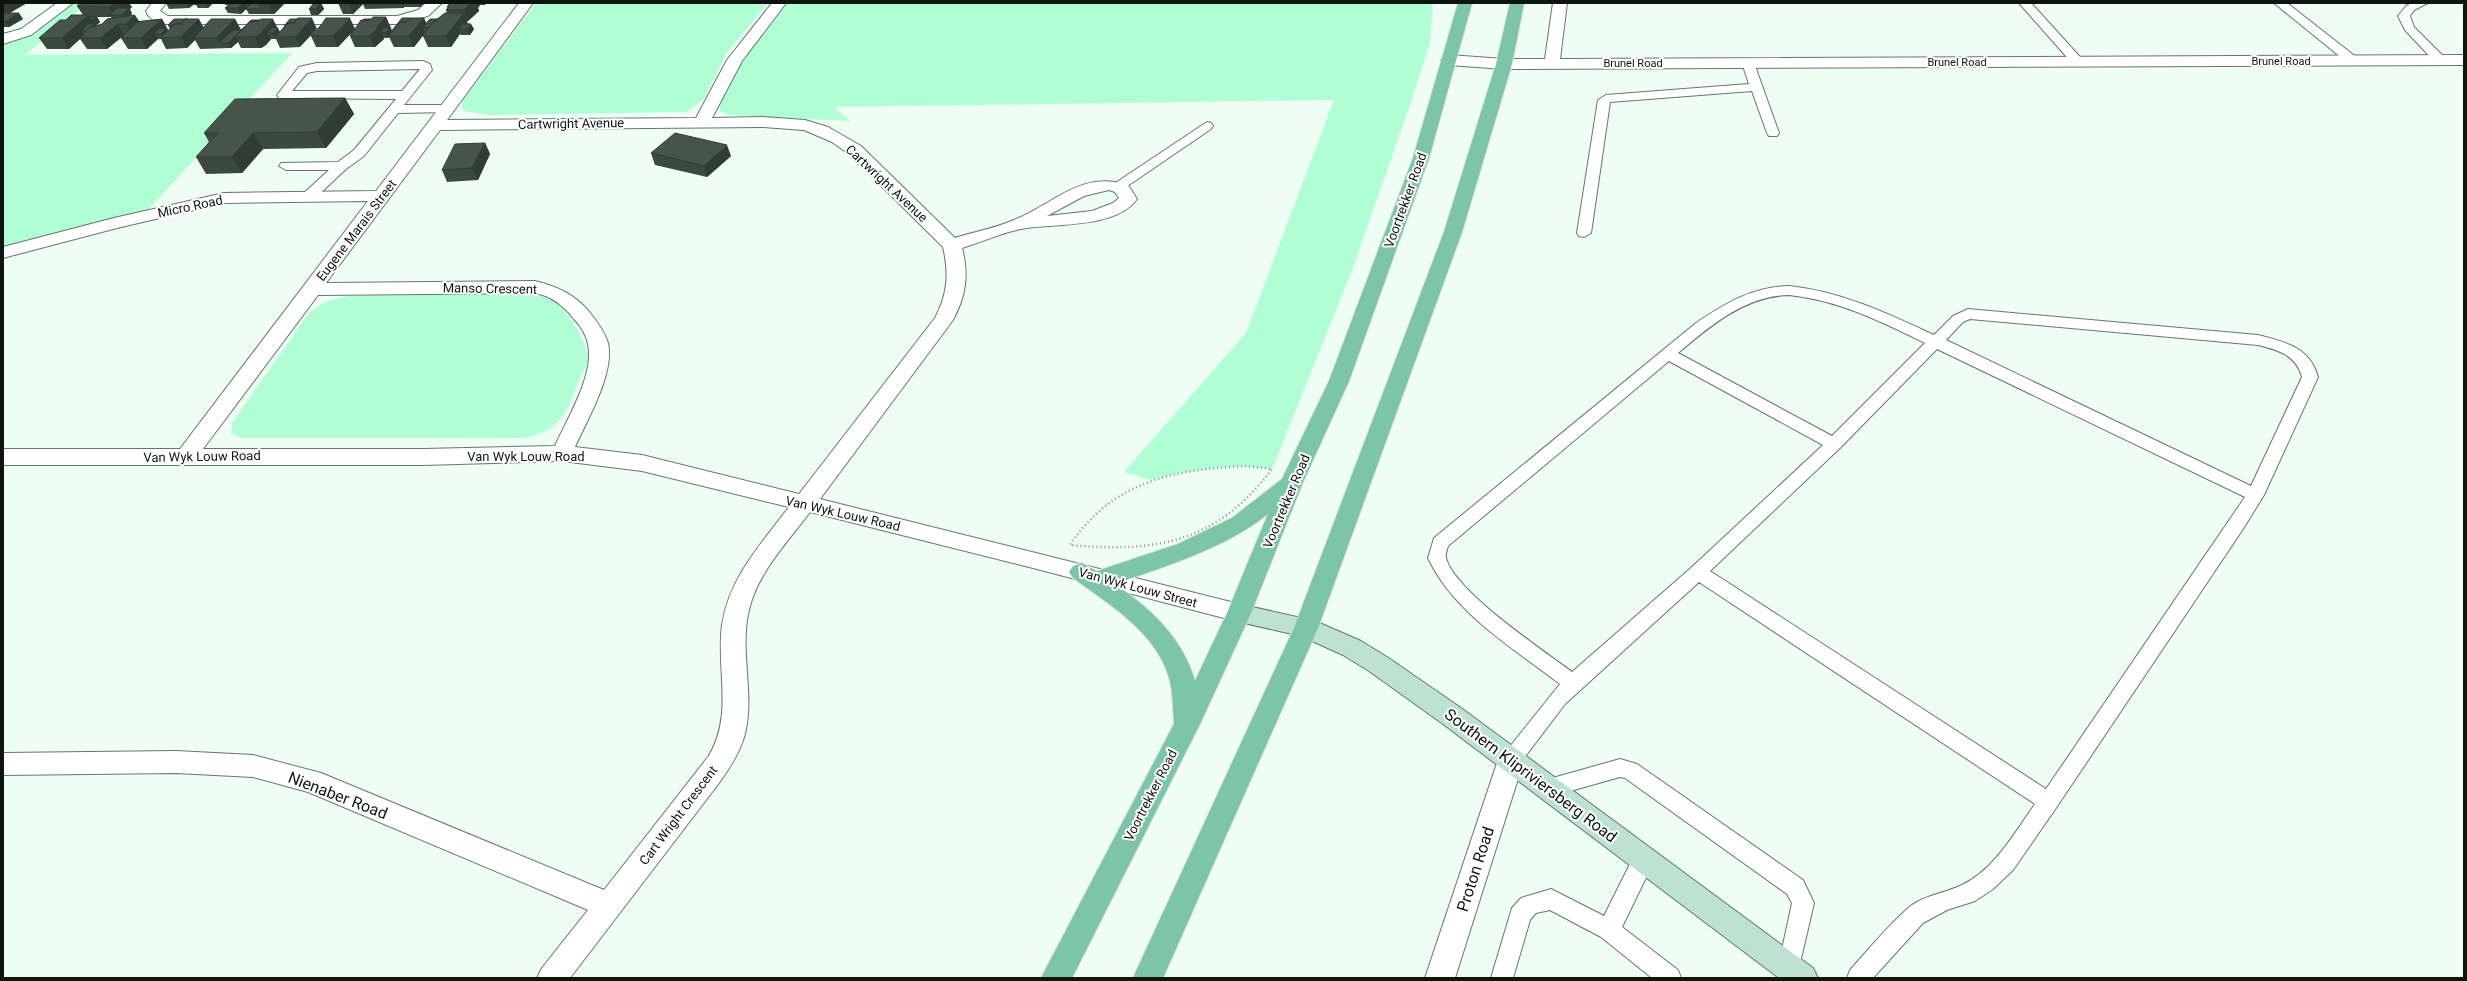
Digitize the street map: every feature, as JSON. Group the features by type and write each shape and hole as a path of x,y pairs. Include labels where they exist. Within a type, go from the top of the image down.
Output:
{"main road":[{"path":"1148,978 1306,628 1452,232 1504,64 1517,3"},
{"name":"Voortrekker Road","path":"1056,978 1187,724 1239,613 1292,482 1339,381 1421,158 1463,6"},
{"path":"1105,578 1186,550 1240,524 1292,482"},
{"path":"1081,572 1126,604 1160,637 1181,676 1187,724"},
{"name":"Southern Klipriviersberg Road","path":"1239,613 1306,628 1352,648 1378,664 1549,788 1796,973"}],"street":[{"path":"3,40 26,32 66,3"},
{"path":"159,3 153,11 155,16 166,20 235,21 398,20 423,13 435,3"},
{"name":"Eugene Marais Street","path":"186,457 526,3"},
{"path":"702,122 734,60 779,3"},
{"path":"1552,63 1560,3"},
{"name":"Brunel Road","path":"1449,60 1504,64 2464,60"},
{"name":"Cartwright Avenue","path":"436,125 787,122 822,130 854,150 952,245"},
{"path":"804,504 908,368 948,312 953,302 959,278 952,245 1020,224 1091,216 1117,208 1128,199 1124,190 1118,186 1106,184 1086,189 1020,224"},
{"name":"Micro Road","path":"3,252 203,202 248,196 382,196"},
{"name":"Manso Crescent","path":"312,289 535,287 559,293 589,324 599,349 598,363 588,394 562,453"},
{"name":"Van Wyk Louw Road","path":"3,457 423,456 562,453 642,463 1036,560"},
{"name":"Cart Wright Crescent","path":"552,978 697,792 732,736 736,710 733,641 736,611 740,597 750,575 804,504"},
{"name":"Van Wyk Louw Street","path":"1036,560 1239,613"},
{"name":"Proton Road","path":"1440,978 1511,760"},
{"name":"Nienaber Road","path":"3,764 176,762 253,766 312,782 608,906"}],"lane":[{"path":"2025,3 2077,61"},
{"path":"2280,3 2352,60"},
{"path":"2422,3 2410,8 2404,16 2409,28 2440,60"},
{"path":"1748,63 1773,133"},
{"path":"308,196 341,166 359,153 406,95 426,67 423,65 311,67 303,70 282,94 406,95"},
{"path":"1584,233 1602,103 1606,99 1756,87"},
{"path":"394,109 447,109"},
{"path":"1118,186 1207,126"},
{"path":"286,166 341,166"},
{"path":"1573,683 1471,603 1445,576 1437,557 1440,543 1701,326 1752,296 1775,291 1804,293 1842,301 1936,340 2255,495"},
{"path":"1511,760 1558,698 1573,683 1698,572 1834,444 1958,319 1968,314 2258,340 2275,344 2298,354 2308,365 2310,377 2255,495 2050,802 2005,863 1985,882 1967,894 1942,901 1915,916 1858,978"},
{"path":"1668,354 1834,444"},
{"path":"1698,572 2050,802"},
{"path":"1549,788 1620,768 1630,770 1795,887 1803,903 1796,973"},
{"path":"1609,930 1644,860"},
{"path":"1502,978 1520,915 1529,905 1550,898 1609,930 1670,978"}],"path":[{"path":"1245,466 1272,469 1245,504 1211,527 1189,536 1166,543 1138,548 1093,548 1070,544 1084,523 1097,512 1133,488 1151,480 1174,474 1222,467 1245,466"}],"green space":[{"path":"73,3 87,3 25,55 292,53 148,210 3,247 3,43 35,31"},
{"path":"536,3 768,3 726,54 704,99 686,112 490,115 464,111 461,106 464,99"},
{"path":"784,3 1433,3 1430,42 1411,102 1351,273 1272,469 1245,466 1222,467 1174,474 1151,480 1124,472 1246,333 1334,100 834,107 850,121 729,115 720,111 718,105 754,40"},
{"path":"528,293 548,297 559,304 581,336 585,344 588,357 586,366 566,411 561,419 546,431 523,438 241,438 231,433 232,423 309,313 322,304 348,296"}],"building":[{"path":"80,3 115,3 109,7 77,6"},
{"path":"231,3 243,3 238,8 225,8"},
{"path":"252,3 259,3 258,4 261,9 246,9"},
{"path":"314,3 321,3 316,9 309,9"},
{"path":"450,3 471,3 464,10 446,10"},
{"path":"117,8 129,8 122,15 109,15"},
{"path":"3,13 19,13 3,22"},
{"path":"445,13 464,13 446,36 423,36 432,23"},
{"path":"71,15 89,15 62,38 39,38 60,20 66,20"},
{"path":"135,15 126,24 118,24 100,38 80,38 89,28 102,24 107,19"},
{"path":"90,17 97,17 92,20"},
{"path":"373,17 386,17 376,28 379,28 369,36 350,36 361,20 371,20"},
{"path":"298,18 312,18 295,37 275,37 288,23 294,23"},
{"path":"326,18 350,18 333,36 311,36"},
{"path":"402,18 410,18 406,22 400,22 391,32"},
{"path":"410,18 424,18 409,36 388,36 400,22 406,22"},
{"path":"162,19 141,38 121,38 137,22"},
{"path":"174,19 185,19 181,24 168,25"},
{"path":"185,19 199,19 181,37 160,38 175,24 181,24"},
{"path":"211,19 235,19 216,38 194,38"},
{"path":"261,19 273,19 260,34 255,37 235,37 250,21 258,21"},
{"path":"290,19 297,19 294,23 288,23 284,26"},
{"path":"430,19 438,19 432,23 429,28 423,27"},
{"path":"88,24 95,24 86,31 81,31"},
{"path":"462,24 471,24 467,29 459,29"},
{"path":"245,27 228,43 219,43 233,30 241,30"},
{"path":"390,27 386,33 380,32 384,28"},
{"path":"272,28 278,28 273,33 267,33"},
{"path":"159,29 166,29 161,34 154,34"},
{"path":"345,98 317,132 253,133 232,157 196,157 218,133 204,133 235,99"},
{"path":"675,133 727,145 704,166 651,153"},
{"path":"485,143 472,168 442,170 455,144"}]}
